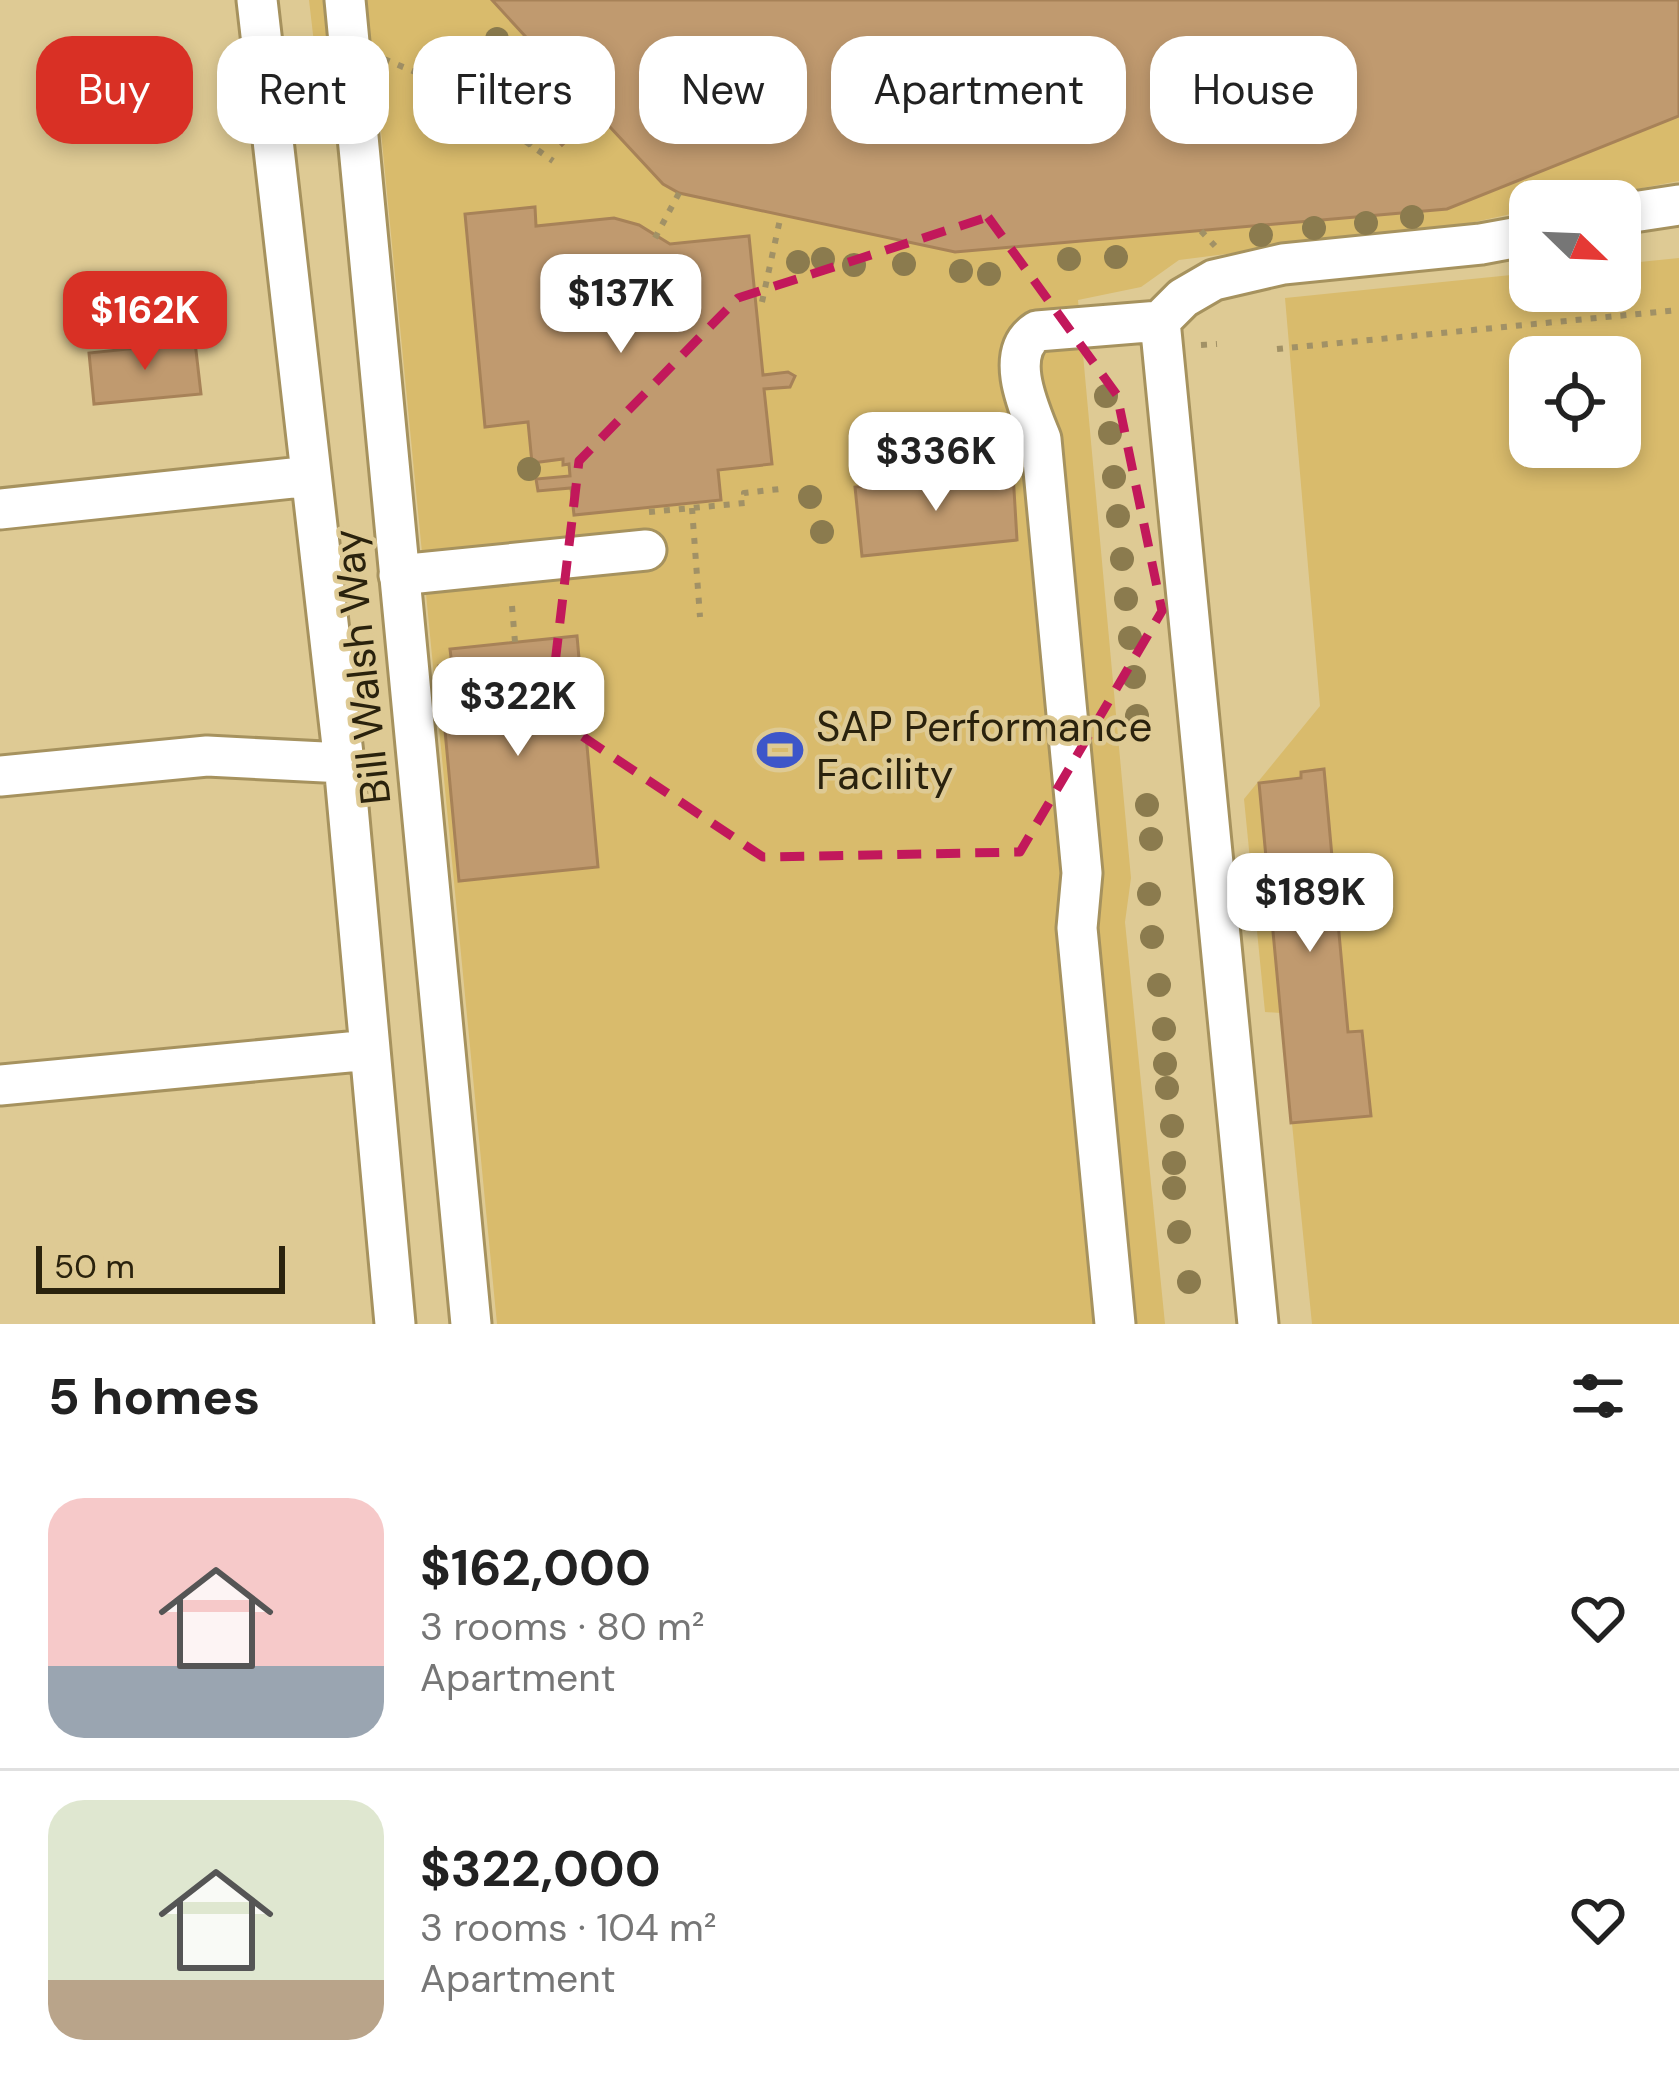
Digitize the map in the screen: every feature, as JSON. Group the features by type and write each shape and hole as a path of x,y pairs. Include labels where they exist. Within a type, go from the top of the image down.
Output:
{"lane":[{"path":"257,0 344,763 395,1324"},
{"name":"Bill Walsh Way","path":"344,0 349,36"},
{"name":"Bill Walsh Way","path":"359,144 471,1324"},
{"path":"1641,211 1679,205"},
{"path":"1115,1324 1077,928 1082,873 1046,485 1041,439 1025,394 1020,351 1026,338 1037,331 1160,321 1183,298 1214,280 1283,264 1509,239"},
{"path":"1160,321 1258,1324"},
{"path":"0,509 311,476"},
{"path":"399,575 647,531"},
{"path":"0,776 207,756 344,763"},
{"path":"0,1085 370,1050"}],"path":[{"path":"529,145 554,161"},
{"path":"655,238 679,193"},
{"path":"762,302 781,215"},
{"path":"1277,349 1679,310"},
{"path":"1201,346 1216,344"},
{"path":"647,531 692,508 745,503 744,493 780,489"},
{"path":"692,508 700,617"},
{"path":"512,607 515,642"}],"highlighted area":[{"path":"988,217 1117,395 1162,611 1020,852 763,857 549,714 579,461 738,298"}],"shaded area":[{"name":"SAP Performance Facility","path":"309,0 1679,0 1679,181 1641,188 1641,180 1509,180 1509,215 1179,260 1141,287 1078,300 1131,878 1125,922 1165,1324 497,1324 382,144 389,144 389,36 313,36"},
{"path":"1679,258 1679,1324 1312,1324 1281,1013 1265,1012 1244,799 1320,706 1285,298 1509,275 1509,312 1641,312 1641,262"}],"building":[{"path":"492,0 1679,0 1679,116 1519,180 1509,180 1509,184 1447,209 955,252 679,193 663,184 615,132 615,36 525,36"},
{"path":"535,207 536,226 614,218 639,225 670,244 749,236 763,375 788,372 795,376 790,387 764,389 772,464 718,470 721,500 574,515 571,488 538,491 536,479 570,476 569,464 563,465 563,459 532,463 528,422 485,427 465,214"},
{"path":"195,342 201,394 94,404 89,353"},
{"path":"1013,473 1017,540 862,556 855,487"},
{"path":"577,636 598,867 459,881 439,666 452,665 450,649"},
{"path":"1324,769 1348,1032 1362,1031 1371,1116 1291,1123 1259,783 1301,778 1301,772"}],"place":[{"name":"SAP Performance Facility","path":"780,750"}]}
